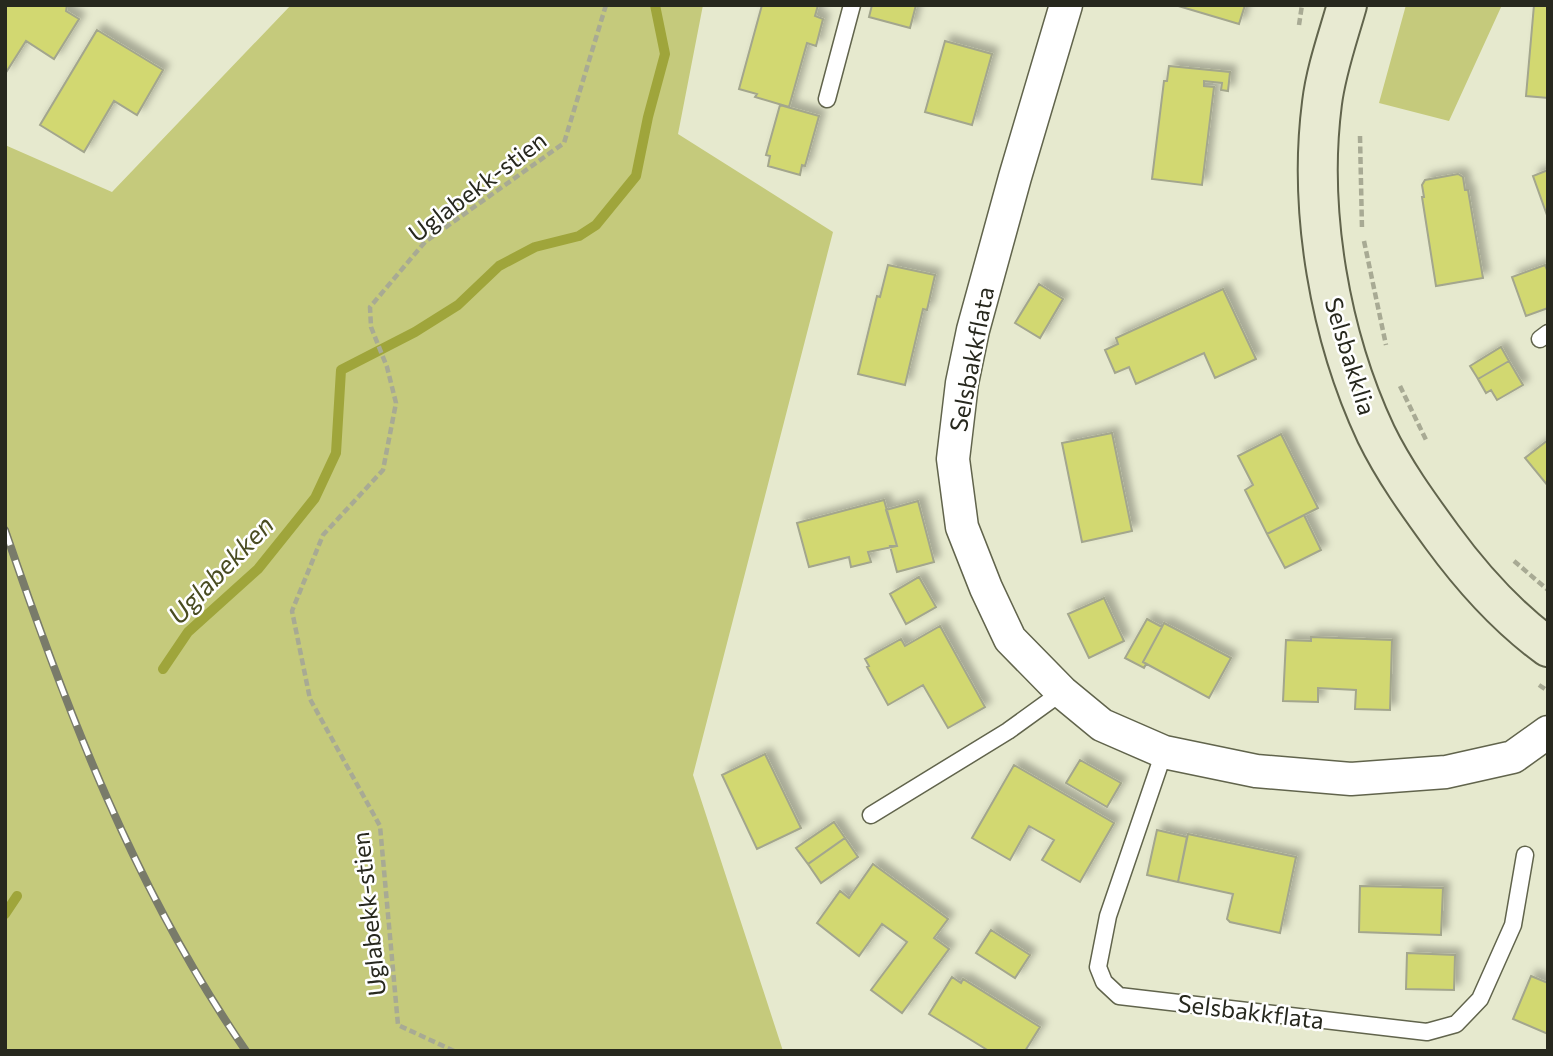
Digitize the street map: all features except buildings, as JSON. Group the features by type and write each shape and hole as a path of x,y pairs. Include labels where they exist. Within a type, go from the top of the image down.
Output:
{"street":[{"name":"Selsbakkflata","path":"1066,5 973,330 961,383 953,459 961,527 1010,639 1062,692 1102,725 1164,752 1256,771 1351,779 1446,772 1513,757 1548,732"},
{"name":"Selsbakklia","path":"1347,5 1322,102 1318,165 1321,237 1334,308 1354,378 1377,434 1407,489 1469,573 1527,632 1548,648"}],"lane":[{"path":"827,99 852,5"},
{"path":"870,816 1008,731 1062,692"},
{"name":"Selsbakkflata","path":"1164,752 1108,916 1098,967 1104,982 1119,996 1427,1032 1456,1024 1480,999 1513,925 1525,855"}],"path":[{"name":"Uglabekk-stien","path":"454,1051 398,1025 380,826 310,699 292,611 323,535 383,470 396,403 387,367 372,327 370,307 425,242 564,143 606,5"},
{"path":"1360,128 1362,234 1387,351"},
{"path":"1396,377 1432,452"},
{"path":"1505,553 1548,590"}],"green space":[{"path":"291,5 703,5 678,134 833,232 693,775 783,1051 5,1051 5,145 112,192"},
{"path":"1406,5 1502,5 1449,121 1379,103"}],"waterway":[{"name":"Uglabekken","path":"163,669 188,632 258,569 315,498 336,453 341,370 415,332 458,305 499,266 535,247 579,236 596,225 636,176 665,54 655,5"},
{"name":"Uglabekken","path":"5,914 17,896"}],"railway":[{"path":"5,530 79,733 138,864 171,928 246,1051"}]}
